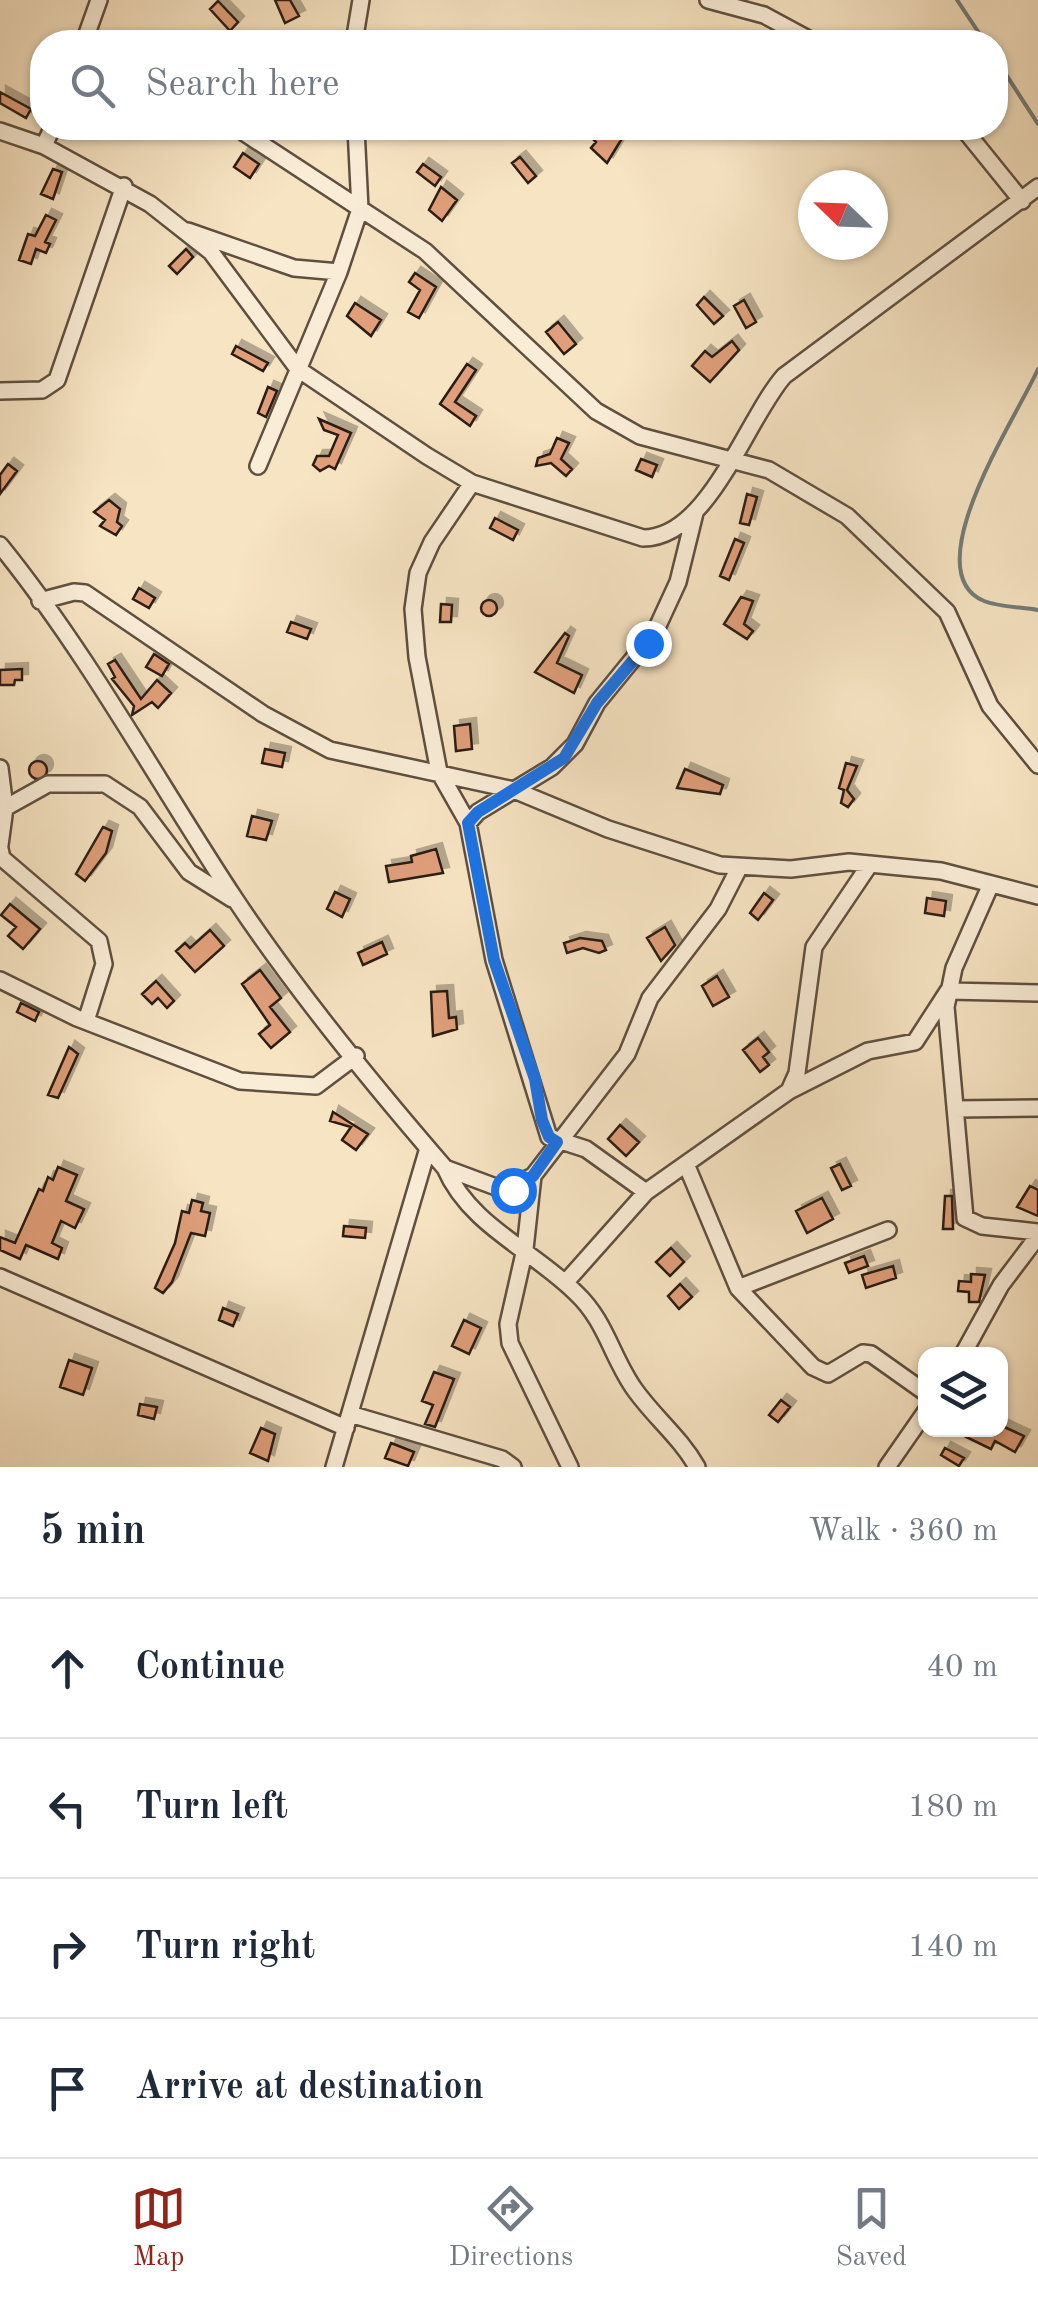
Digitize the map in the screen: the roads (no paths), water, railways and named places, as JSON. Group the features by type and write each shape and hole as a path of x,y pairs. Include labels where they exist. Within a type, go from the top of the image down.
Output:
{"street":[{"path":"356,30 361,0"},
{"path":"708,0 764,15 792,30"},
{"path":"91,30 92,3"},
{"path":"0,131 44,146 124,186 212,252 298,369 472,483 643,538 669,534 695,513 732,460 767,396 784,376 1038,187"},
{"path":"44,146 47,140"},
{"path":"255,140 425,251 596,411 640,436 770,470 847,516 947,612 990,706 1038,764"},
{"path":"258,466 339,272 360,208 357,140"},
{"path":"973,140 1022,201"},
{"path":"0,391 42,390 57,380 124,186"},
{"path":"184,231 202,233 294,268 339,272"},
{"path":"472,483 432,542 418,573 413,609 421,683 439,772 468,823 494,960 535,1079 549,1137 586,1148 646,1192"},
{"path":"468,823 564,758 597,703 656,632 678,582 695,513"},
{"path":"0,545 102,688 236,901 446,1168 468,1206 565,1283 599,1319 632,1387 678,1436 697,1467"},
{"path":"40,601 85,593 295,734 330,750 514,790 688,857 739,868 870,864 941,871 1037,895"},
{"path":"0,768 5,808 2,858 99,940 104,964 86,1022"},
{"path":"5,808 48,784 105,784 140,808 189,872 236,901"},
{"path":"789,1091 797,1074 814,947 870,864"},
{"path":"570,1467 510,1344 508,1324 525,1249 533,1176 627,1054 650,998 718,909 739,868"},
{"path":"565,1283 646,1192 789,1091 868,1052 915,1042 948,991 991,884"},
{"path":"0,980 86,1022 251,1083 316,1086 356,1056"},
{"path":"948,991 1038,993"},
{"path":"948,991 965,1218 982,1226 1038,1234 1000,1285 968,1347"},
{"path":"954,1109 1038,1108"},
{"path":"334,1467 428,1148"},
{"path":"686,1164 738,1288 820,1374 871,1354 918,1387"},
{"path":"446,1168 504,1190 533,1176"},
{"path":"738,1288 888,1230"},
{"path":"0,1276 348,1421 502,1460 514,1467"},
{"path":"887,1467 918,1422"}],"waterway":[{"path":"957,0 977,30"},
{"path":"1008,78 1038,124"},
{"path":"1038,369 978,489 965,525 960,558 965,584 984,601 1038,610"}]}
